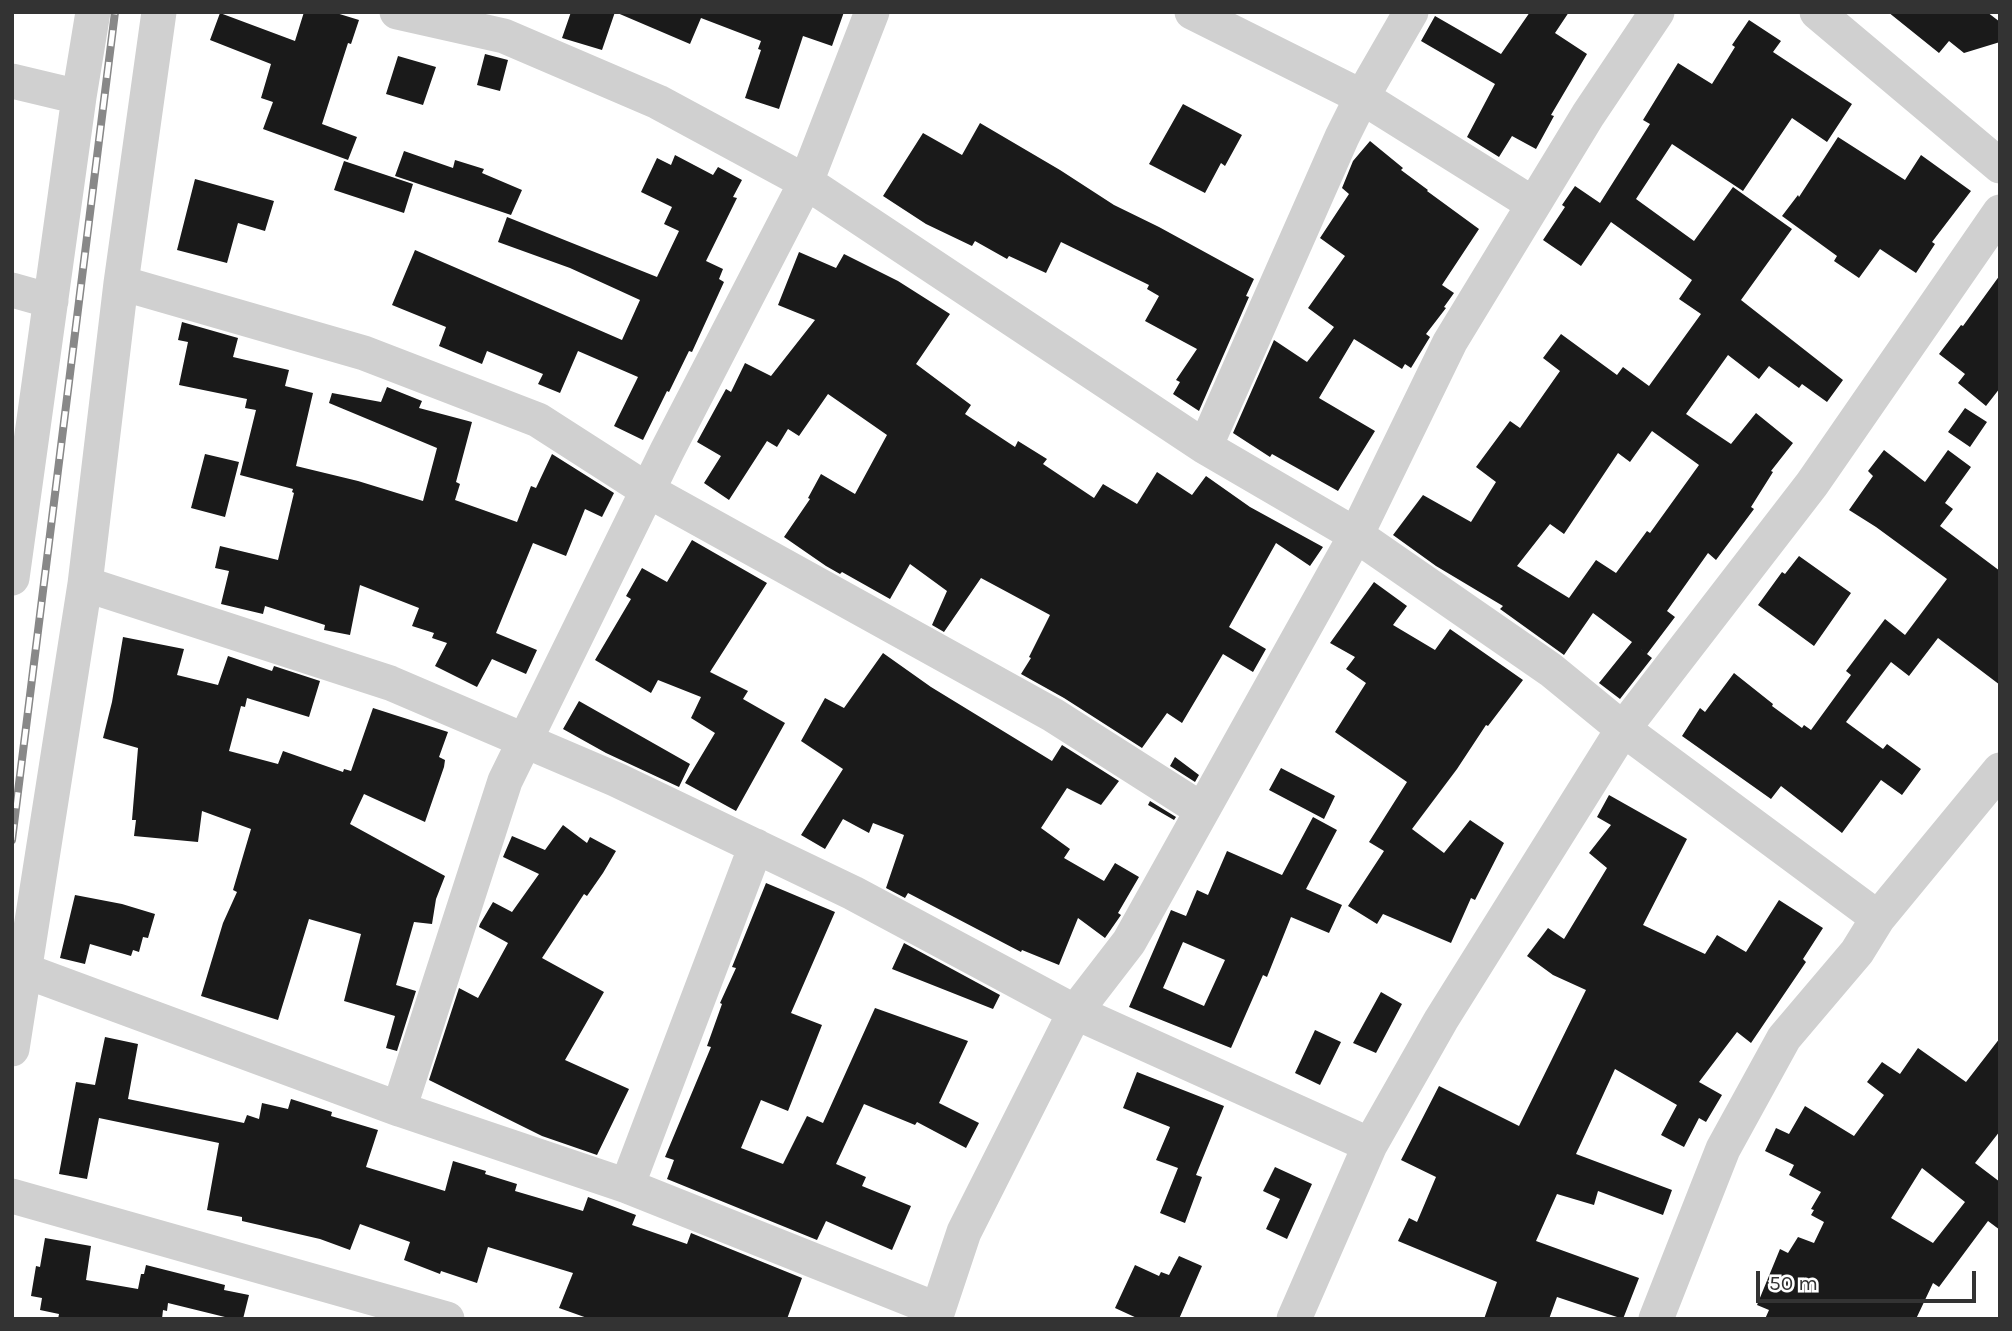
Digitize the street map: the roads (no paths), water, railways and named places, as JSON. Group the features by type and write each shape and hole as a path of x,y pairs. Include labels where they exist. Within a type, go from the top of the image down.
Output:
{"street":[{"path":"12,578 18,489 51,301 93,12"},
{"path":"12,1049 85,584 121,283 159,12"},
{"path":"397,12 503,36 658,102 806,182 1205,447 1356,536 1551,670 1623,729 1878,918"},
{"path":"399,1109 505,781 647,490 806,182 872,12"},
{"path":"1192,12 1362,97 1533,204"},
{"path":"1205,447 1362,97 1411,12"},
{"path":"23,970 399,1109 627,1186 936,1315 964,1232 1075,1012 1129,942 1356,536 1450,342 1588,115 1657,12"},
{"path":"1831,17 2000,166"},
{"path":"12,81 79,97"},
{"path":"1294,1319 1370,1145 1441,1020 1623,729 1812,484 2000,212"},
{"path":"121,283 364,353 538,420 647,490 1054,715 1202,810"},
{"path":"12,290 51,301"},
{"path":"85,584 390,684 617,780 853,893 1075,1012 1370,1145"},
{"path":"1656,1319 1723,1149 1784,1038 1857,952 1878,918 2000,770"},
{"path":"627,1186 756,846"},
{"path":"12,1196 447,1319"}],"railway":[{"path":"12,840 115,12"}]}
